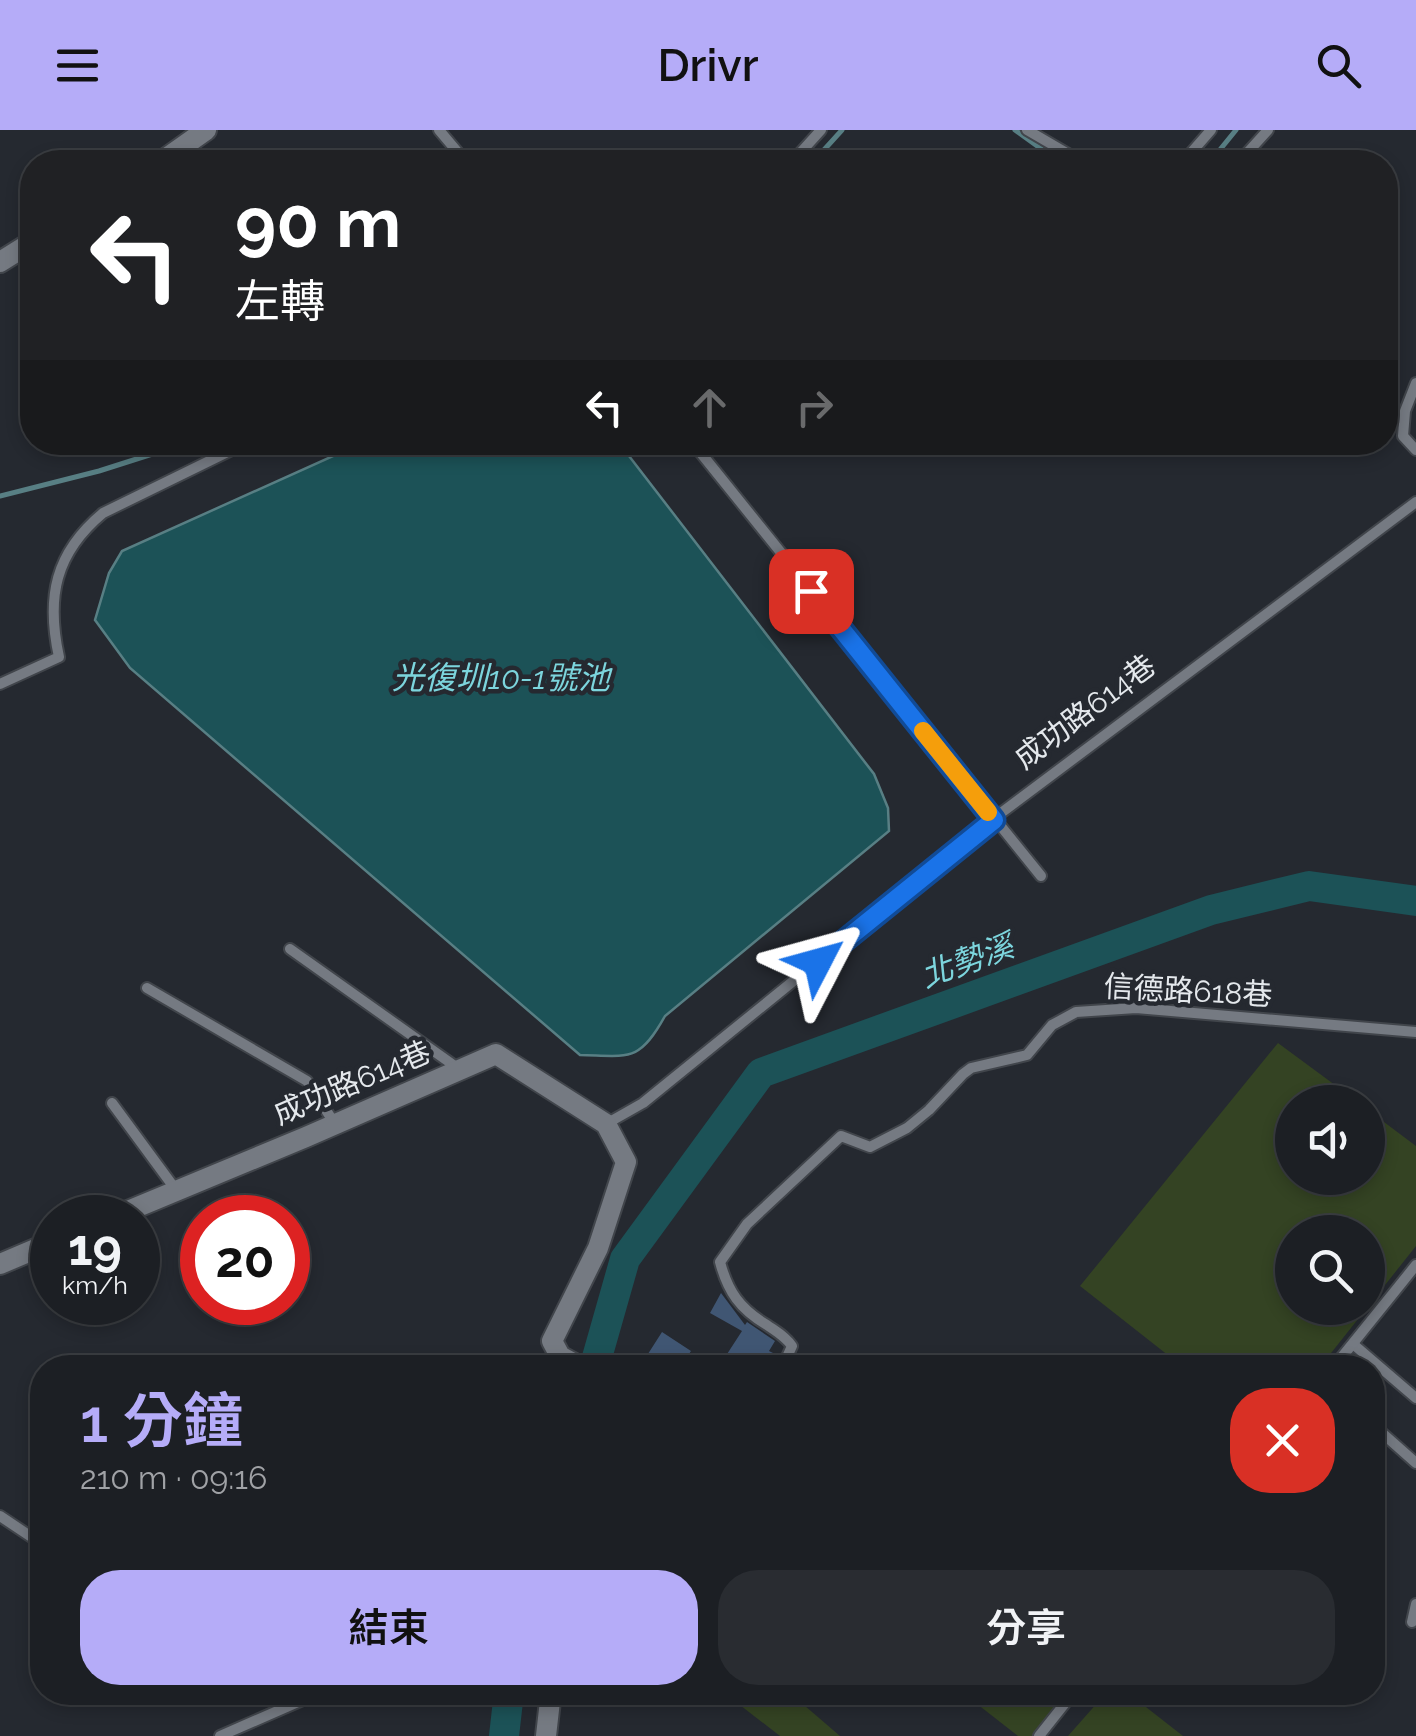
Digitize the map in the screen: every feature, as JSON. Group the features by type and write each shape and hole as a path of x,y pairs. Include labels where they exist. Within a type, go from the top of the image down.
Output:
{"street":[{"path":"177,150 206,130"},
{"name":"成功路614巷","path":"160,1197 496,1054 606,1124"},
{"path":"559,1355 552,1341 598,1248 626,1162 606,1124"},
{"path":"0,1264 30,1251"},
{"path":"546,1736 550,1705"}],"lane":[{"path":"439,130 456,150"},
{"path":"803,150 821,130"},
{"path":"1028,130 1062,150"},
{"path":"1194,150 1211,130"},
{"path":"1249,150 1268,130"},
{"path":"1416,383 1405,411 1403,436 1416,450"},
{"path":"0,684 59,657 52,622 60,569 70,548 90,524 103,513 221,455"},
{"path":"704,455 1041,876"},
{"name":"成功路614巷","path":"606,1124 643,1103 994,820 1416,502"},
{"path":"290,948 460,1070"},
{"path":"147,988 306,1081 336,1124"},
{"name":"信德路618巷","path":"788,1355 792,1346 786,1337 740,1305 727,1289 720,1262 747,1224 841,1136 870,1147 886,1141 930,1110 971,1068 1027,1055 1063,1017 1093,1010 1136,1008 1416,1032"},
{"path":"112,1103 176,1190"},
{"path":"1344,1355 1416,1265"},
{"path":"1353,1344 1366,1355"},
{"path":"1385,1371 1416,1398"},
{"path":"1385,1435 1416,1462"},
{"path":"0,1516 30,1536"},
{"path":"1412,1622 1416,1604"},
{"path":"220,1736 291,1705"},
{"path":"1039,1736 1064,1705"}],"green space":[{"path":"1278,1043 1335,1085 1275,1085 1275,1195 1385,1195 1385,1123 1416,1146 1416,1246 1385,1285 1385,1215 1275,1215 1275,1325 1353,1325 1330,1355 1168,1355 1080,1286"},
{"path":"740,1705 804,1705 840,1736 780,1736"},
{"path":"978,1705 1072,1705 1046,1736 1018,1736"},
{"path":"1095,1705 1143,1705 1183,1736 1068,1736"}],"water":[{"name":"光復圳10-1號池","path":"335,455 628,455 874,774 888,808 889,831 665,1016 640,1049 622,1055 580,1055 130,668 95,620 109,573 122,551"}],"building":[{"path":"721,1293 745,1325 747,1322 775,1341 769,1351 773,1353 726,1355 742,1331 710,1313"},
{"path":"662,1332 691,1351 688,1355 647,1355"}],"waterway":[{"path":"824,150 842,130"},
{"path":"1015,130 1043,150"},
{"path":"1220,150 1236,130"},
{"path":"0,496 149,455"},
{"name":"北勢溪","path":"598,1355 625,1259 761,1073 1211,910 1309,886 1416,901"},
{"name":"北勢溪","path":"504,1736 508,1705"}],"slow traffic":[{"path":"923,731 988,812"}],"route":[{"path":"811,591 994,820 818,962"}]}
